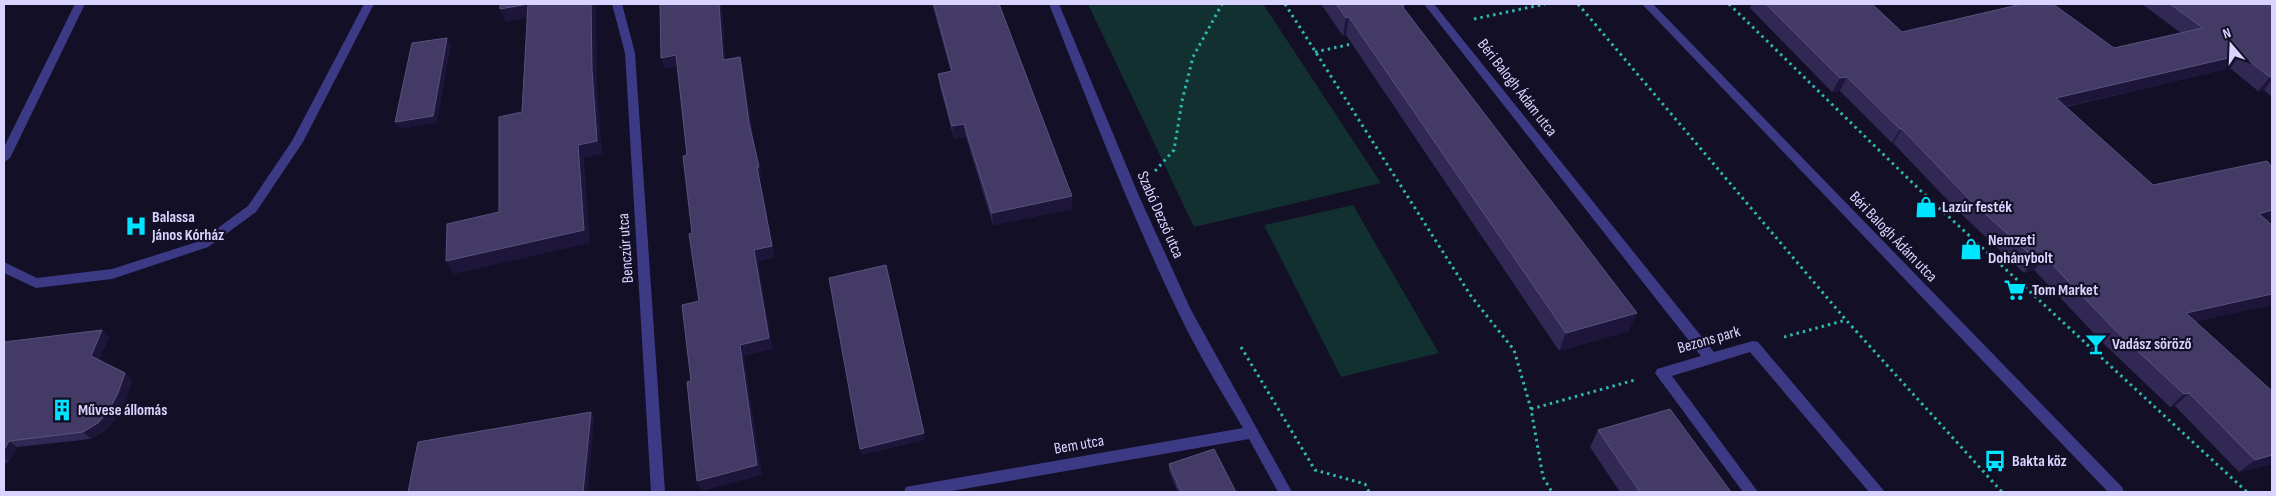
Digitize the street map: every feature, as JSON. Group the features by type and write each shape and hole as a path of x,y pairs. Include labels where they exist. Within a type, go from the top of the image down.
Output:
{"street":[{"path":"4,158 80,4"},
{"path":"4,268 36,283 112,274 204,244 252,209 297,142 369,4"},
{"name":"Benczúr utca","path":"617,4 630,53 658,492"},
{"name":"Szabó Dezső utca","path":"1054,4 1132,195 1185,311 1213,366 1286,492"},
{"name":"Béri Balogh Ádám utca","path":"1429,4 1710,357"},
{"name":"Béri Balogh Ádám utca","path":"1647,4 2117,492"},
{"name":"Bezons park","path":"1751,492 1662,373 1710,357 1753,346 1878,492"},
{"name":"Bem utca","path":"911,492 1252,432"}],"path":[{"path":"1132,195 1174,150 1182,101 1193,57 1222,4"},
{"path":"1285,4 1471,296 1514,350 1530,409 1543,477 1552,492"},
{"path":"1578,4 1846,320 2002,492"},
{"path":"1729,4 1923,193 2247,492"},
{"path":"1315,52 1364,42"},
{"path":"1154,172 1158,180"},
{"path":"1753,346 1846,320"},
{"path":"1239,343 1315,470 1365,484 1369,492"},
{"path":"1530,409 1662,373"}],"green space":[{"path":"1088,4 1263,4 1381,183 1194,227"},
{"path":"1353,205 1439,353 1341,377 1264,225"}],"building":[{"path":"500,4 528,4 500,9"},
{"path":"528,4 591,4 592,70 597,141 578,145 584,230 446,261 447,224 499,212 499,117 522,112"},
{"path":"660,4 719,4 723,60 740,57 749,123 759,167 757,167 772,246 754,250 769,338 740,345 757,465 697,481 687,382 691,381 682,305 699,301 689,234 692,233 683,156 687,155 676,55 661,58"},
{"path":"934,4 999,4 1072,196 992,213 964,124 952,126 938,74 952,71"},
{"path":"1336,4 1403,4 1404,6 1402,6 1637,313 1566,333 1349,17 1346,18"},
{"path":"1766,4 1872,4 1902,32 2022,4 2053,4 2114,48 2203,28 2170,4 2272,4 2272,77 2241,55 2056,98 2153,185 2267,161 2272,167 2272,210 2259,214 2272,225 2272,294 2186,313 2272,391 2272,455 2255,460 2189,393 2184,394 2114,329 2045,257 2035,259 1968,198 1902,129 1847,77 1840,78"},
{"path":"447,38 433,116 395,122 412,43"},
{"path":"886,265 924,433 860,449 829,278"},
{"name":"Művese állomás","path":"102,330 91,356 125,373 118,393 108,412 98,423 83,432 9,441 4,450 4,342"},
{"path":"1670,409 1731,492 1640,492 1598,430"},
{"path":"591,412 583,492 408,492 418,442"},
{"path":"1214,449 1236,492 1181,492 1169,464"}],"place":[{"name":"Lazúr festék","path":"1926,207"},
{"name":"Balassa János Kórház","path":"136,226"},
{"name":"Nemzeti Dohánybolt","path":"1971,249"},
{"name":"Tom Market","path":"2015,290"},
{"name":"Vadász söröző","path":"2096,344"},
{"name":"Művese állomás","path":"62,410"},
{"name":"Bakta köz","path":"1995,461"}]}
